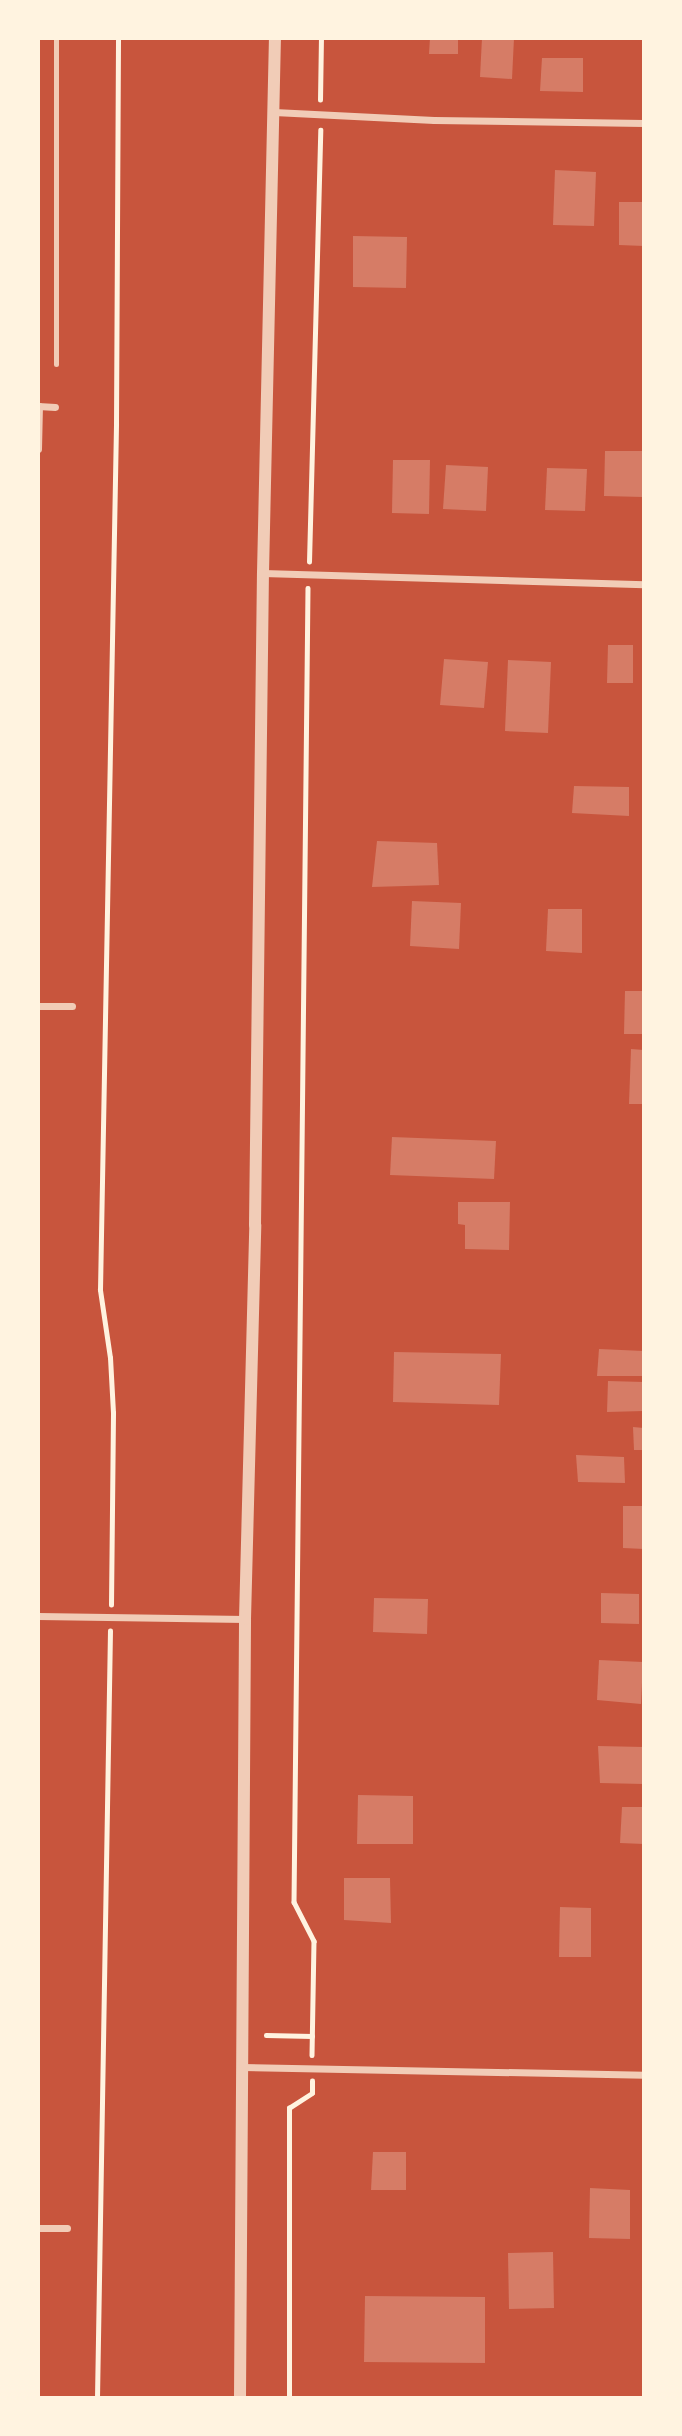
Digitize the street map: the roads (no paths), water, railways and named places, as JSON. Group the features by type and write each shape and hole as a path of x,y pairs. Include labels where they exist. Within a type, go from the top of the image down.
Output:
{"street":[{"path":"240,2398 240,2067 245,1619 256,1203 263,573 275,38"},
{"path":"274,112 434,120 643,123"},
{"path":"38,449 39,406 55,407"},
{"path":"263,573 643,584"},
{"path":"38,1006 72,1006"},
{"path":"38,1616 245,1619"},
{"path":"240,2067 643,2075"},
{"path":"38,2228 67,2228"}],"lane":[{"path":"56,38 56,364"}]}
